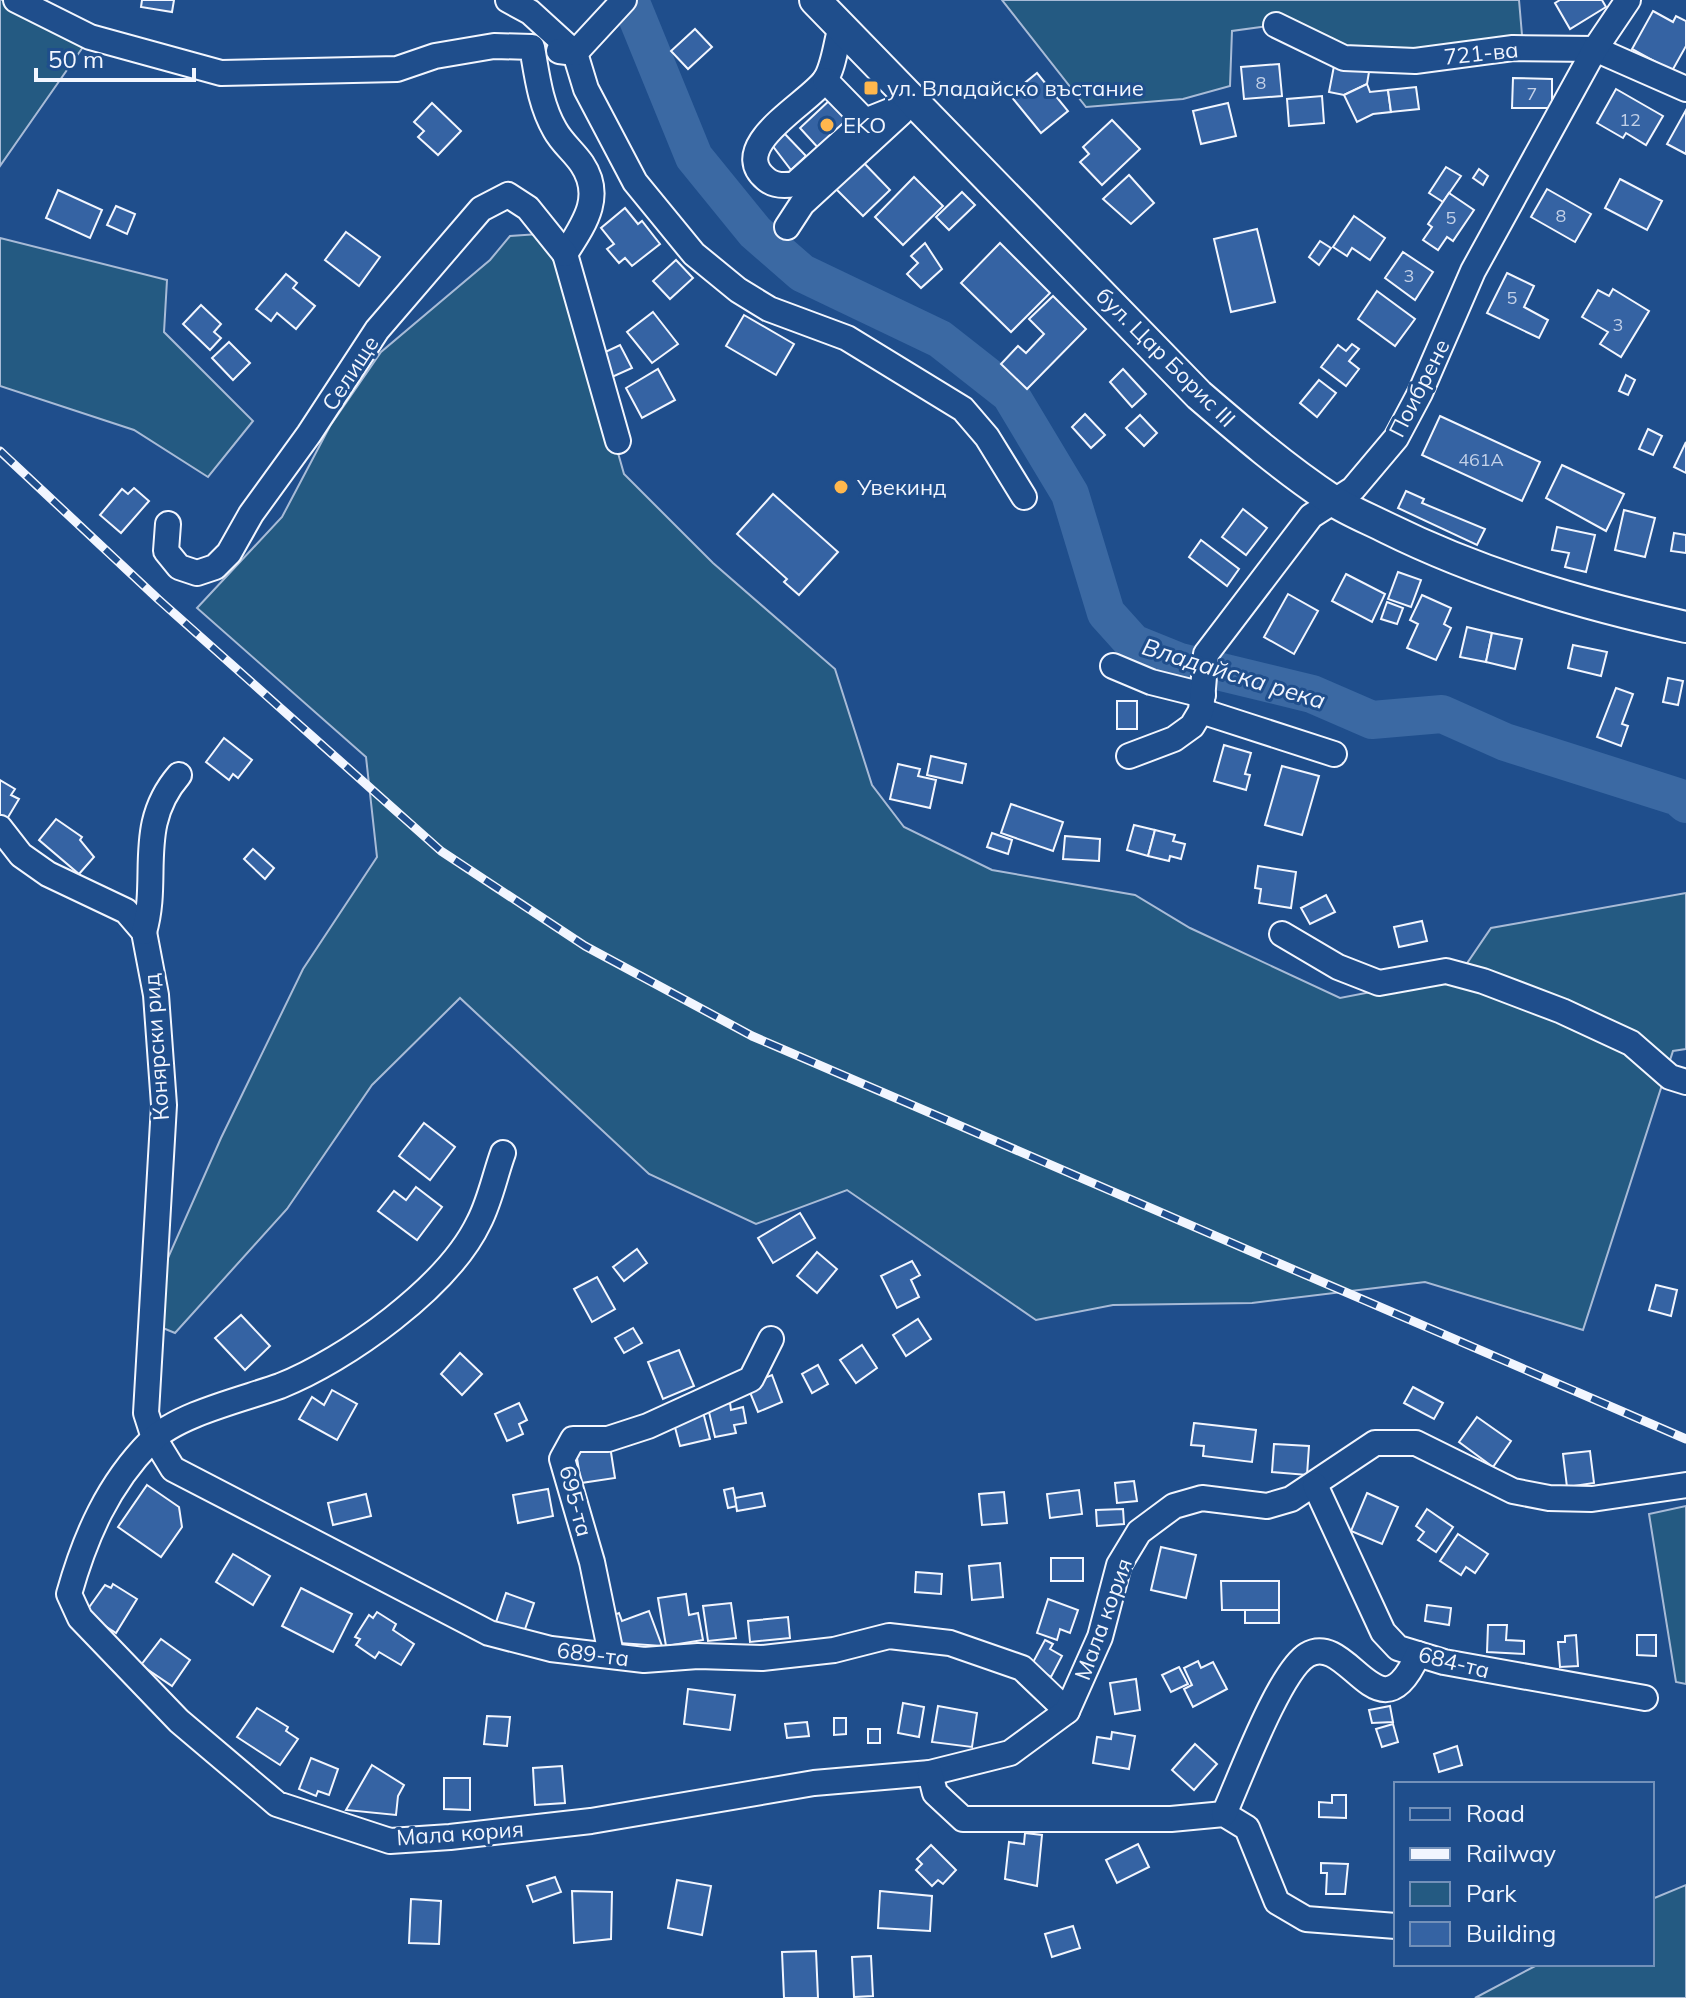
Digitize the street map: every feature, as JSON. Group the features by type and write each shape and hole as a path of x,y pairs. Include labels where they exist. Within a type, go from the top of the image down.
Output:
{"main road":[{"name":"бул. Цар Борис III","path":"815,0 1199,395 1264,451 1334,501 1419,544 1511,580 1599,608 1686,627"}],"street":[{"path":"16,0 90,37 221,73 397,69 435,56 479,48 583,44 624,0"},
{"path":"508,0 583,44"},
{"name":"Поибрене","path":"1202,703 1206,654 1311,516 1353,489 1396,438 1420,393 1473,271 1595,49 1628,0"},
{"path":"530,12 540,94 555,131 593,183 593,201 585,223 565,254 618,441"},
{"name":"721-ва","path":"1276,25 1344,58 1415,61 1513,48 1595,49 1686,89"},
{"path":"841,27 825,80 758,145 756,164 767,180 785,186 803,179 865,121 915,101"},
{"path":"583,44 586,89 635,182 694,254 769,309 847,338 963,409 987,437 1024,497"},
{"path":"825,80 865,121"},
{"path":"787,227 802,204 915,101"},
{"name":"Селище","path":"168,524 166,551 179,567 197,573 215,567 229,553 251,514 309,434 377,330 481,209 508,195 528,208 565,254"},
{"path":"1113,666 1334,754"},
{"path":"1129,756 1174,739 1192,726 1202,703"},
{"path":"144,932 152,905 148,858 151,831 179,775"},
{"path":"0,828 21,855 48,874 126,911 144,932"},
{"name":"Конярски рид","path":"144,932 156,995 164,1105 146,1413 154,1438"},
{"path":"1282,934 1338,967 1379,983 1446,971 1483,981 1562,1011 1631,1043 1670,1077 1686,1082"},
{"path":"154,1438 219,1405 281,1385 355,1347 432,1285 479,1223 503,1153"},
{"name":"695-та","path":"611,1654 592,1562 562,1459 573,1439 608,1439 751,1379 771,1339"},
{"name":"689-та","path":"154,1438 173,1469 489,1633 551,1649 644,1660 698,1656 762,1658 834,1650 889,1636 950,1643 1022,1668 1067,1711"},
{"name":"Мала кория","path":"154,1438 111,1488 80,1555 69,1594 80,1618 179,1721 277,1804 390,1841 591,1821 814,1783 930,1773 1010,1753 1067,1711 1100,1637 1119,1565 1139,1532 1174,1506 1202,1498 1267,1506 1291,1499 1375,1443 1416,1443 1513,1491 1549,1498 1592,1499 1686,1485"},
{"name":"684-та","path":"1315,1485 1383,1632 1398,1648 1481,1670 1645,1698"},
{"path":"1224,1814 1288,1677 1306,1656 1319,1651 1336,1656 1368,1685 1382,1688 1396,1686 1408,1678 1418,1654"},
{"path":"930,1773 935,1793 963,1819 1171,1819 1224,1814 1247,1828 1277,1902 1306,1919 1394,1926"}],"green space":[{"path":"0,0 16,0 90,37 0,166"},
{"path":"1002,0 1519,0 1522,35 1513,48 1344,58 1276,25 1232,31 1230,86 1183,99 1086,107"},
{"path":"539,234 564,263 624,474 713,563 835,669 872,785 904,827 992,870 1135,895 1190,928 1340,998 1459,975 1491,928 1686,893 1686,1049 1673,1051 1583,1330 1425,1282 1252,1303 1113,1305 1036,1320 847,1190 756,1224 649,1174 460,998 372,1085 287,1209 175,1333 141,1319 221,1138 303,969 377,857 366,757 197,608 282,517 330,426 381,352 490,260 510,236"},
{"path":"0,238 167,280 164,332 253,421 208,477 134,430 0,386"},
{"path":"1686,1506 1686,1684 1676,1682 1649,1514"},
{"path":"1686,1885 1686,1998 1475,1998 1535,1966 1654,1966 1654,1898"}],"building":[{"path":"142,0 174,0 172,12 141,7"},
{"path":"1560,0 1602,0 1606,7 1570,29 1555,3"},
{"path":"1653,11 1673,22 1676,16 1686,21 1686,46 1672,71 1632,49"},
{"path":"695,29 712,47 688,69 671,51"},
{"path":"1279,64 1282,96 1244,99 1241,67"},
{"path":"1334,66 1369,72 1367,84 1344,95 1329,92"},
{"path":"1037,73 1068,111 1041,133 1010,95"},
{"path":"1513,78 1552,79 1552,108 1512,108"},
{"path":"1367,84 1370,92 1388,90 1391,112 1373,114 1357,122 1344,95"},
{"path":"1416,87 1419,109 1391,112 1388,90"},
{"path":"1616,89 1663,116 1646,145 1626,133 1623,138 1597,123"},
{"path":"1322,96 1324,123 1289,126 1287,99"},
{"name":"EKO","path":"832,98 853,121 821,151 800,128"},
{"path":"432,103 461,131 438,155 418,137 424,131 414,122"},
{"path":"1228,103 1236,136 1201,144 1193,111"},
{"path":"1686,110 1686,154 1667,144"},
{"path":"1112,120 1140,149 1102,185 1080,162 1089,154 1083,147"},
{"path":"783,132 806,156 791,170 772,145"},
{"path":"862,161 890,190 863,216 835,188"},
{"path":"1446,167 1461,176 1443,202 1429,193"},
{"path":"1479,169 1488,176 1483,185 1473,178"},
{"path":"1129,175 1154,203 1131,224 1103,199"},
{"path":"914,177 943,206 903,245 875,217"},
{"path":"1620,179 1662,201 1647,230 1605,208"},
{"path":"1547,189 1591,214 1575,242 1531,217"},
{"path":"58,190 102,210 90,238 46,218"},
{"path":"962,192 975,205 949,230 936,217"},
{"path":"1449,193 1474,210 1453,241 1447,237 1438,250 1423,240 1432,227 1428,224"},
{"path":"116,206 135,214 127,234 107,225"},
{"path":"625,208 638,224 642,221 660,244 632,266 625,258 619,263 607,249 614,244 601,228"},
{"path":"1354,216 1385,238 1370,260 1352,248 1347,256 1333,247"},
{"path":"1257,229 1275,302 1231,312 1214,239"},
{"path":"346,232 380,257 359,286 325,260"},
{"path":"1320,241 1331,248 1319,265 1309,257"},
{"path":"925,243 942,269 921,288 907,274 918,263 911,256"},
{"path":"1000,243 1050,293 1011,332 961,283"},
{"path":"1403,252 1433,272 1415,300 1385,278"},
{"path":"676,260 693,278 670,299 653,281"},
{"path":"1507,273 1534,286 1524,307 1548,320 1539,338 1487,313"},
{"path":"286,274 297,283 293,288 315,306 296,329 277,313 271,321 256,309"},
{"path":"1613,289 1649,311 1621,357 1600,344 1608,332 1582,317 1598,290 1609,296"},
{"path":"1377,291 1415,319 1395,346 1358,319"},
{"path":"1053,296 1086,329 1027,389 1001,364 1018,346 1026,353 1044,334 1029,319"},
{"path":"201,305 221,324 214,332 221,338 210,350 183,324"},
{"path":"653,312 678,344 652,363 627,332"},
{"path":"744,315 794,344 776,375 726,346"},
{"path":"229,342 250,363 233,380 212,358"},
{"path":"1352,344 1359,349 1349,361 1359,369 1346,386 1321,367 1338,345 1346,351"},
{"path":"620,345 632,368 612,377 601,354"},
{"path":"658,369 675,400 642,418 626,388"},
{"path":"1123,369 1146,394 1132,407 1110,382"},
{"path":"1626,375 1635,380 1628,395 1619,391"},
{"path":"1319,380 1336,393 1317,417 1300,403"},
{"path":"1085,414 1105,435 1091,448 1072,427"},
{"path":"1140,415 1157,433 1144,446 1126,428"},
{"path":"1440,416 1540,462 1522,501 1422,455"},
{"path":"1648,429 1662,436 1653,455 1639,449"},
{"path":"1686,442 1686,473 1674,467"},
{"path":"1562,465 1624,494 1606,531 1546,498"},
{"path":"134,488 149,501 121,533 100,515 122,489 128,494"},
{"path":"1406,491 1424,499 1422,503 1485,529 1477,545 1398,508"},
{"path":"773,494 838,552 799,595 784,582 787,579 737,534"},
{"path":"1243,509 1267,528 1246,555 1222,537"},
{"path":"1624,510 1655,518 1645,557 1615,550"},
{"path":"1557,527 1595,535 1586,572 1565,567 1569,553 1552,550"},
{"path":"1674,533 1686,535 1686,553 1671,551"},
{"path":"1201,540 1239,569 1227,586 1189,557"},
{"path":"1398,572 1421,580 1411,607 1388,599"},
{"path":"1346,574 1385,594 1372,622 1332,601"},
{"path":"1288,594 1318,611 1294,654 1264,637"},
{"path":"1422,595 1451,608 1444,624 1451,628 1436,660 1407,648 1418,624 1410,620"},
{"path":"1387,602 1403,608 1397,624 1381,619"},
{"path":"1467,627 1492,633 1486,662 1460,657"},
{"path":"1492,633 1522,639 1515,669 1486,662"},
{"path":"1573,645 1607,652 1601,676 1568,668"},
{"path":"1668,678 1683,681 1678,705 1663,702"},
{"path":"1616,688 1633,694 1622,724 1628,726 1621,746 1597,737"},
{"path":"1117,701 1137,701 1137,729 1117,729"},
{"path":"224,738 252,760 238,778 233,774 229,780 206,762"},
{"path":"1224,745 1251,753 1245,774 1250,775 1246,790 1214,781"},
{"path":"931,756 966,764 962,783 927,775"},
{"path":"898,764 920,769 918,776 936,780 930,808 890,799"},
{"path":"1282,766 1319,776 1302,835 1265,825"},
{"path":"0,780 15,789 11,795 19,799 4,824 0,822"},
{"path":"1011,804 1063,822 1053,851 1001,833"},
{"path":"56,819 82,837 80,840 94,857 79,874 39,840"},
{"path":"1134,825 1155,830 1148,856 1127,850"},
{"path":"1155,830 1175,835 1173,841 1185,844 1181,859 1170,856 1169,861 1148,856"},
{"path":"992,833 1012,840 1008,854 987,847"},
{"path":"1065,836 1100,839 1099,861 1063,859"},
{"path":"253,849 274,868 265,879 244,859"},
{"path":"1258,866 1296,872 1291,908 1259,903 1261,889 1255,888"},
{"path":"1326,895 1335,912 1310,924 1301,908"},
{"path":"1422,921 1427,941 1399,947 1394,927"},
{"path":"424,1123 455,1147 430,1180 399,1156"},
{"path":"416,1187 442,1207 417,1240 378,1211 394,1191 406,1200"},
{"path":"800,1213 815,1238 773,1263 758,1238"},
{"path":"637,1249 647,1263 624,1281 613,1267"},
{"path":"817,1252 837,1269 817,1293 797,1276"},
{"path":"912,1261 920,1275 911,1280 919,1297 897,1308 881,1276"},
{"path":"597,1277 615,1309 592,1322 574,1289"},
{"path":"1656,1285 1677,1290 1671,1316 1649,1310"},
{"path":"241,1315 270,1346 245,1370 215,1338"},
{"path":"918,1319 931,1339 906,1356 893,1335"},
{"path":"633,1328 642,1343 624,1353 615,1338"},
{"path":"862,1345 877,1368 856,1383 840,1360"},
{"path":"679,1350 694,1386 663,1399 648,1362"},
{"path":"460,1353 482,1374 462,1395 441,1374"},
{"path":"818,1365 828,1384 812,1393 802,1374"},
{"path":"772,1375 782,1402 758,1412 747,1385"},
{"path":"1413,1387 1443,1403 1434,1419 1404,1403"},
{"path":"332,1390 357,1404 337,1440 299,1419 312,1397 324,1405"},
{"path":"519,1403 527,1420 519,1424 523,1434 507,1441 495,1414"},
{"path":"730,1403 731,1410 743,1407 746,1423 734,1425 736,1433 715,1437 708,1408"},
{"path":"703,1412 710,1439 680,1446 673,1420"},
{"path":"1477,1417 1511,1441 1493,1467 1459,1442"},
{"path":"1194,1423 1256,1430 1252,1462 1203,1456 1204,1446 1191,1445"},
{"path":"1274,1444 1309,1446 1307,1475 1272,1472"},
{"path":"610,1446 615,1478 581,1483 576,1452"},
{"path":"1590,1451 1594,1483 1567,1487 1563,1454"},
{"path":"1134,1481 1137,1501 1117,1503 1115,1483"},
{"path":"147,1485 179,1507 182,1527 161,1557 118,1527"},
{"path":"733,1488 737,1506 728,1508 724,1490"},
{"path":"548,1489 553,1516 518,1523 513,1495"},
{"path":"1079,1490 1082,1514 1050,1518 1047,1494"},
{"path":"1004,1492 1007,1523 982,1525 979,1494"},
{"path":"762,1493 765,1506 737,1511 735,1498"},
{"path":"1367,1493 1398,1507 1382,1544 1351,1531"},
{"path":"366,1494 371,1516 333,1525 328,1503"},
{"path":"1123,1509 1124,1524 1097,1526 1096,1510"},
{"path":"1427,1509 1453,1527 1436,1552 1418,1540 1424,1532 1416,1526"},
{"path":"1458,1534 1488,1554 1475,1573 1466,1567 1461,1575 1440,1561"},
{"path":"1161,1547 1196,1555 1186,1598 1151,1590"},
{"path":"233,1554 270,1576 253,1605 216,1582"},
{"path":"1051,1558 1083,1558 1083,1581 1051,1581"},
{"path":"1000,1563 1003,1597 972,1600 969,1566"},
{"path":"916,1572 942,1574 941,1594 915,1592"},
{"path":"1221,1581 1279,1581 1279,1610 1222,1610"},
{"path":"113,1584 137,1599 116,1633 85,1613 105,1585 111,1588"},
{"path":"301,1588 352,1614 333,1652 282,1626"},
{"path":"506,1593 534,1603 524,1632 496,1622"},
{"path":"686,1594 689,1615 698,1613 703,1640 666,1646 658,1598"},
{"path":"1048,1599 1078,1610 1070,1633 1060,1629 1057,1640 1037,1633"},
{"path":"731,1603 736,1638 708,1641 703,1606"},
{"path":"1427,1605 1451,1608 1449,1625 1425,1621"},
{"path":"1245,1610 1279,1610 1279,1623 1245,1623"},
{"path":"649,1611 662,1646 619,1643 611,1616 619,1613 622,1621"},
{"path":"377,1612 396,1624 393,1630 414,1644 401,1665 379,1652 375,1658 356,1645 360,1639 355,1637 369,1615 373,1618"},
{"path":"788,1617 790,1638 750,1642 748,1621"},
{"path":"1488,1625 1507,1625 1506,1640 1524,1641 1524,1654 1487,1652"},
{"path":"1576,1635 1578,1666 1560,1667 1558,1642 1565,1642 1565,1636"},
{"path":"1637,1635 1656,1635 1656,1656 1637,1655"},
{"path":"161,1639 190,1660 172,1686 141,1665"},
{"path":"1045,1640 1053,1644 1050,1649 1062,1656 1051,1677 1031,1666"},
{"path":"1198,1661 1201,1668 1213,1662 1227,1689 1193,1707 1184,1689 1192,1685 1184,1668"},
{"path":"1179,1667 1188,1684 1171,1692 1162,1675"},
{"path":"1136,1679 1140,1710 1115,1714 1110,1683"},
{"path":"688,1689 735,1695 730,1730 684,1724"},
{"path":"903,1703 924,1707 919,1737 898,1733"},
{"path":"938,1706 977,1713 972,1747 932,1742"},
{"path":"1390,1706 1393,1722 1372,1723 1369,1710"},
{"path":"257,1708 288,1727 286,1731 298,1739 280,1765 237,1737"},
{"path":"487,1716 510,1717 507,1746 484,1744"},
{"path":"834,1718 846,1718 846,1734 834,1735"},
{"path":"807,1722 809,1736 787,1738 785,1724"},
{"path":"1393,1724 1398,1742 1382,1747 1376,1729"},
{"path":"868,1729 880,1729 880,1743 868,1743"},
{"path":"1112,1732 1135,1736 1129,1769 1093,1763 1097,1737 1111,1739"},
{"path":"1195,1744 1217,1764 1194,1790 1172,1770"},
{"path":"1457,1746 1462,1765 1439,1772 1434,1754"},
{"path":"311,1758 338,1769 329,1795 318,1791 316,1796 299,1789"},
{"path":"372,1765 404,1785 398,1796 396,1815 346,1810"},
{"path":"562,1766 565,1803 535,1805 533,1768"},
{"path":"444,1778 470,1778 470,1810 444,1809"},
{"path":"1332,1795 1346,1795 1346,1818 1319,1817 1319,1802 1332,1803"},
{"path":"1025,1833 1042,1835 1037,1886 1005,1879 1009,1842 1024,1844"},
{"path":"1138,1844 1149,1867 1117,1883 1106,1860"},
{"path":"931,1845 956,1870 943,1884 938,1880 932,1886 916,1870 922,1864 917,1859"},
{"path":"1321,1863 1348,1864 1345,1894 1326,1894 1327,1873 1321,1873"},
{"path":"555,1877 561,1892 533,1902 527,1886"},
{"path":"677,1880 711,1886 702,1935 668,1928"},
{"path":"572,1891 612,1892 611,1939 574,1943"},
{"path":"880,1891 932,1896 930,1931 878,1928"},
{"path":"411,1899 441,1901 439,1944 409,1943"},
{"path":"1073,1926 1080,1948 1052,1957 1045,1934"},
{"path":"816,1951 818,1998 784,1998 782,1952"},
{"path":"871,1956 873,1996 854,1997 852,1957"}],"waterway":[{"name":"Владайска река","path":"630,0 694,157 755,232 802,273 940,339 1010,394 1070,494 1106,613 1133,643 1180,662 1312,694 1372,720 1442,714 1505,742 1678,797 1686,804"}],"railway":[{"path":"0,451 158,599 441,851 585,946 752,1036 1686,1439"}],"place":[{"name":"ул. Владайско въстание","path":"871,88"},
{"name":"EKO","path":"827,125"},
{"name":"Увекинд","path":"841,487"}]}
